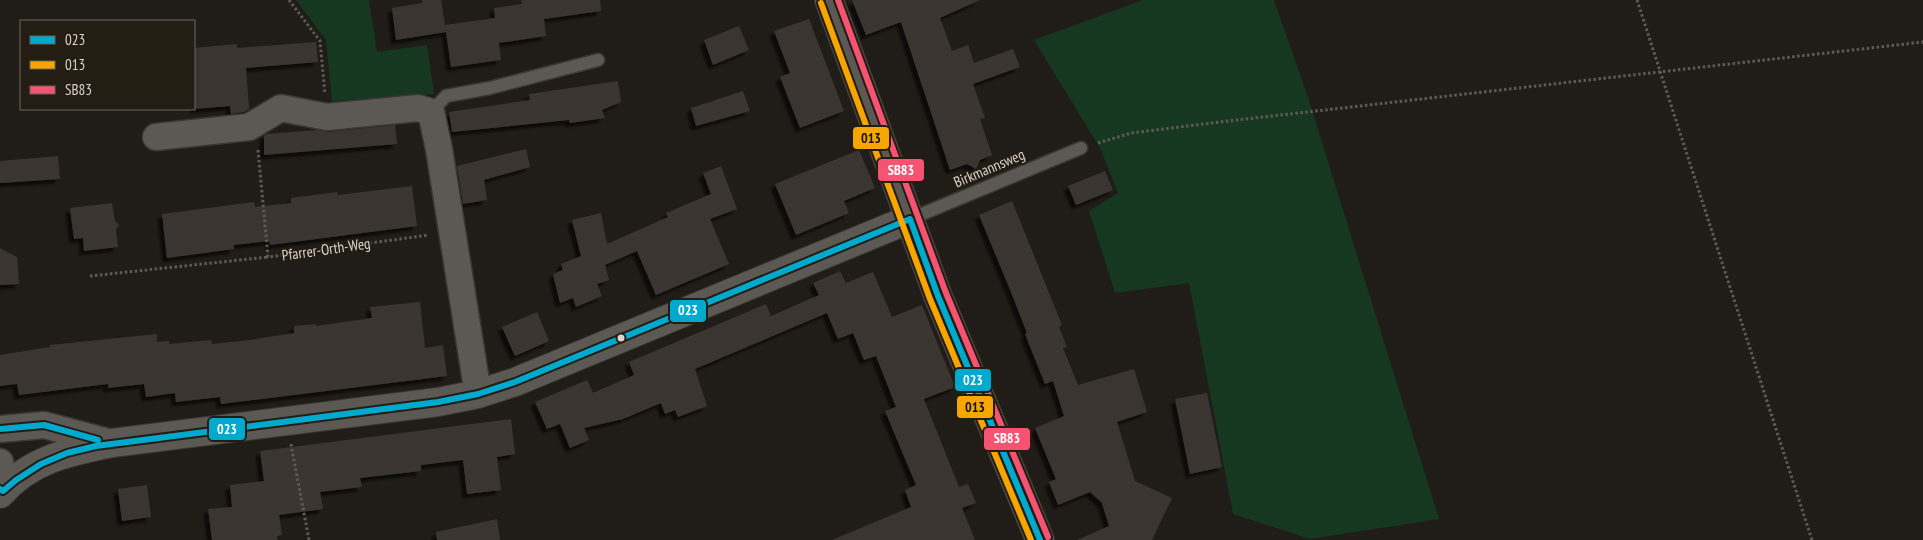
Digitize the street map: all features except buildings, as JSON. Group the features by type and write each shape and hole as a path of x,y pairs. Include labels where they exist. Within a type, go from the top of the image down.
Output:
{"street":[{"path":"830,0 938,296 1040,540"},
{"path":"156,137 249,127 281,108 327,116 418,108 431,112 478,394"},
{"path":"1,491 16,478 47,459 81,449 112,443 438,402 478,394 524,378 910,219"},
{"path":"0,429 44,425 112,443"},
{"path":"0,462 1,491"}],"lane":[{"path":"431,112 446,96 490,88 598,60"},
{"name":"Birkmannsweg","path":"910,219 1081,148"}],"path":[{"path":"289,0 320,41 327,116"},
{"path":"1637,0 1812,540"},
{"path":"1081,148 1131,134 1660,71 1923,42"},
{"name":"Pfarrer-Orth-Weg","path":"258,145 268,257 452,232"},
{"path":"90,276 268,257"},
{"path":"286,422 309,540"}],"green space":[{"path":"296,0 369,0 377,52 427,45 434,94 332,101 326,40"},
{"path":"1143,0 1274,0 1308,97 1439,519 1310,539 1233,514 1189,283 1115,293 1089,211 1118,193 1100,148 1034,40"}],"transit line":[{"name":"SB83","path":"838,0 946,293 1048,537"},
{"name":"013","path":"821,3 930,299 1031,540"},
{"name":"023","path":"910,219 938,296 1040,540"},
{"name":"023","path":"0,489 3,491 41,464 67,453 96,446 438,402 478,394 515,382 910,219"},
{"name":"023","path":"0,429 44,425 98,440"}]}
